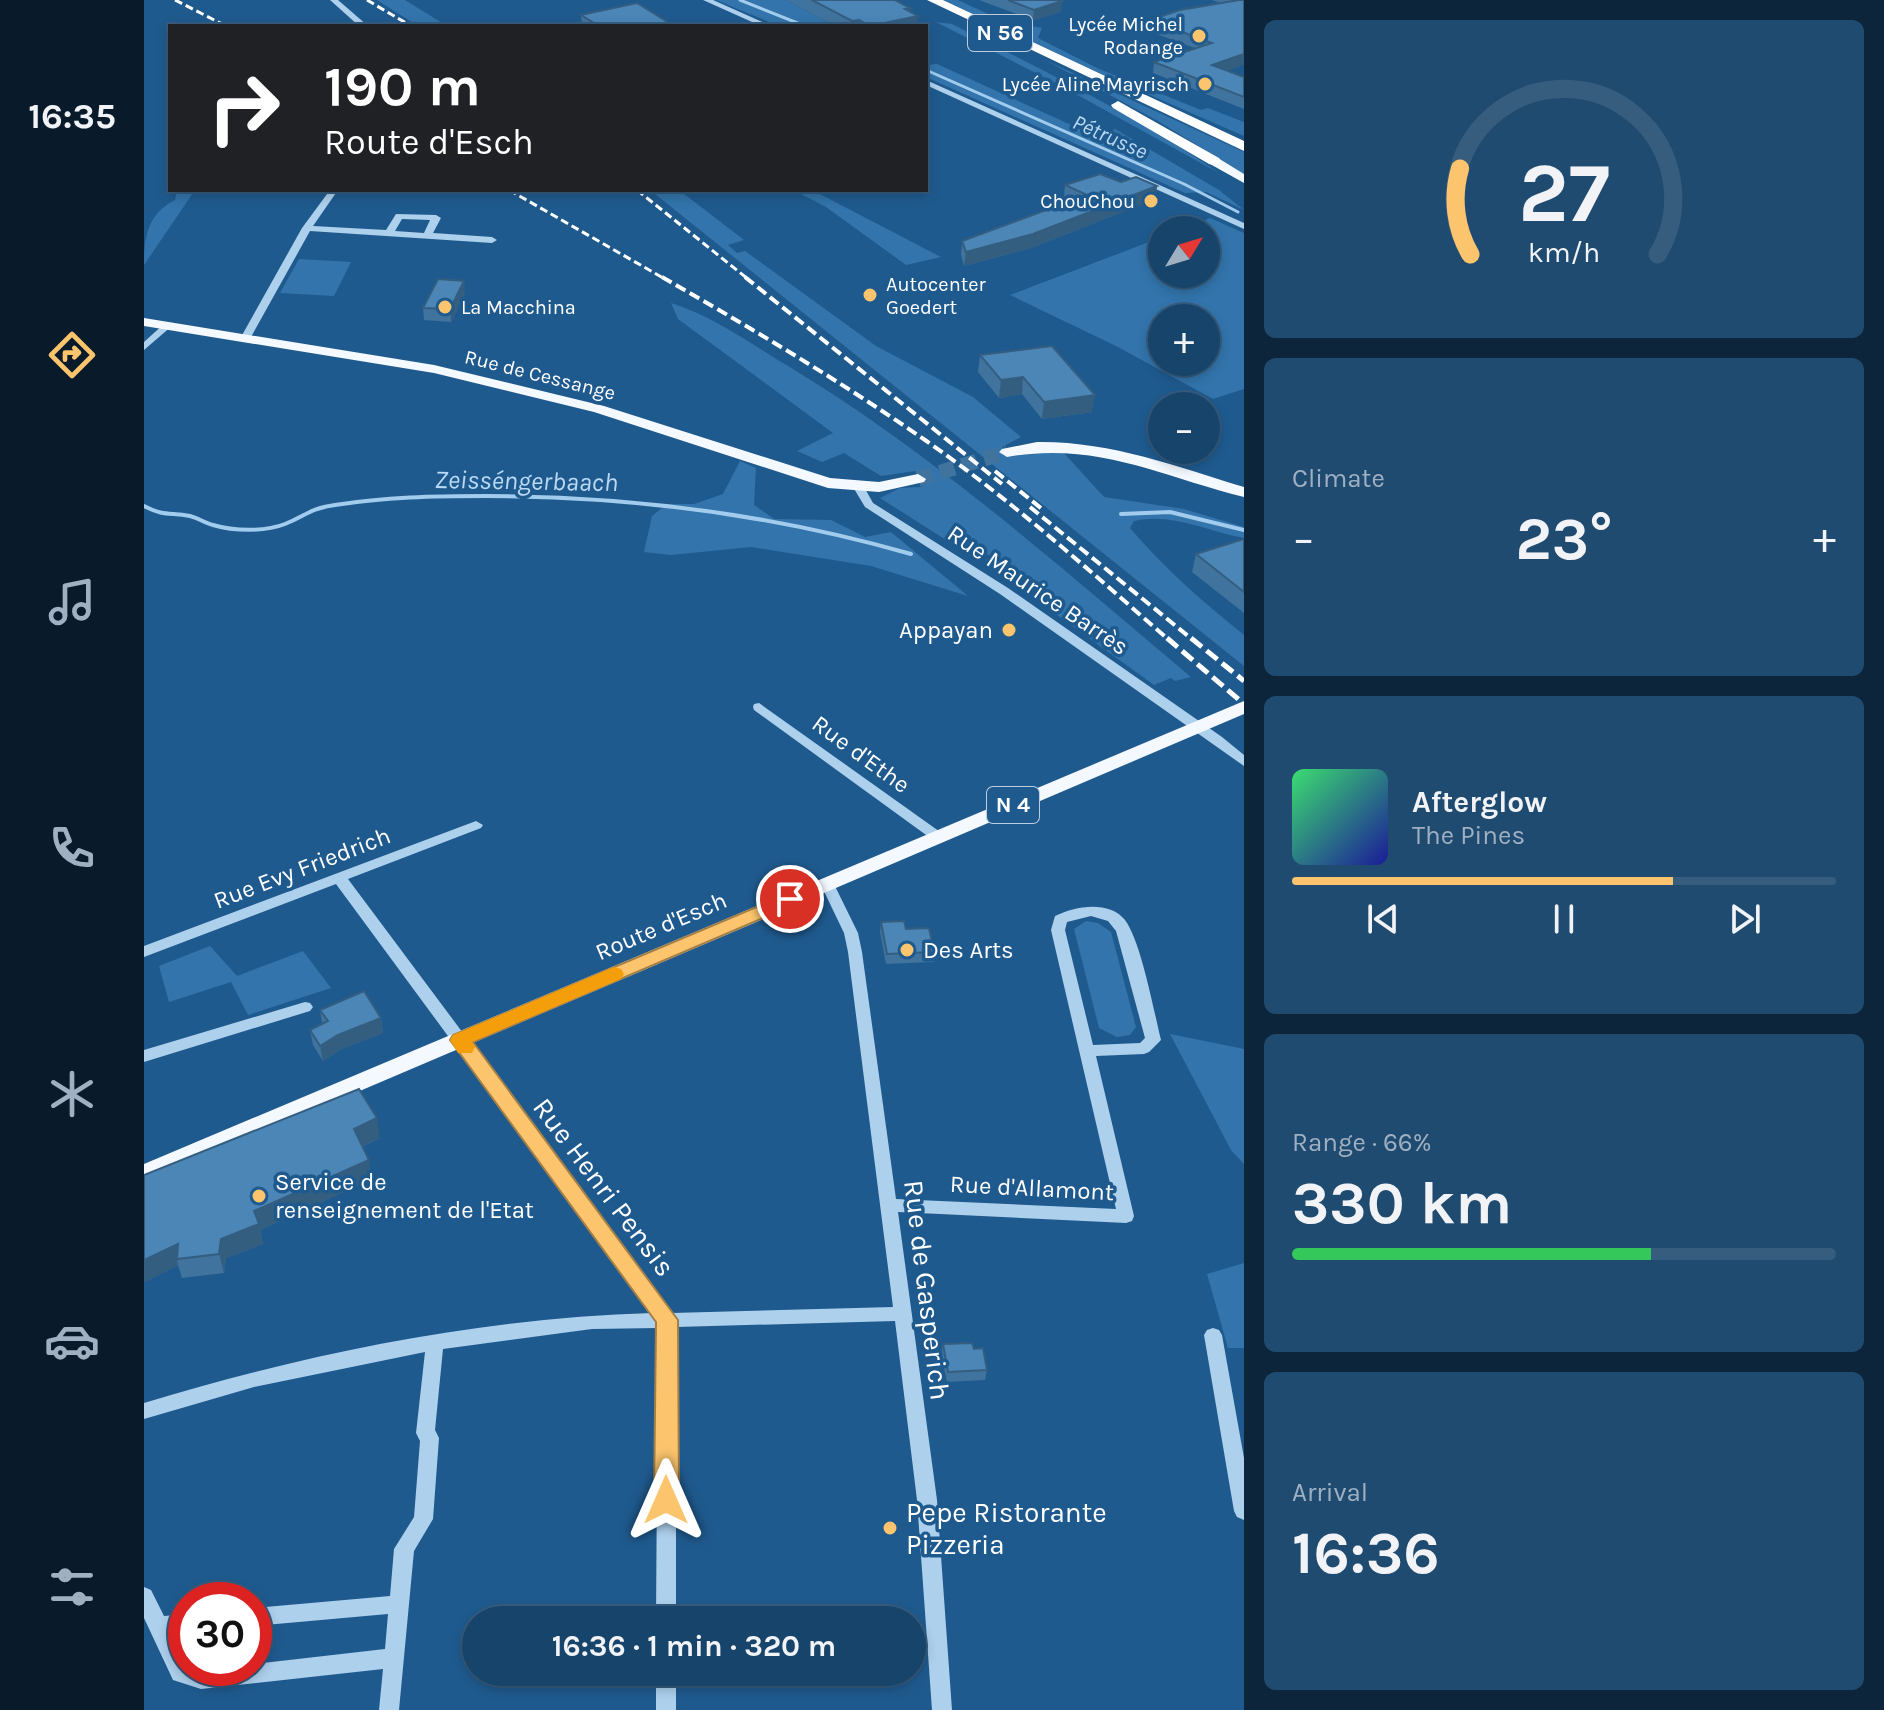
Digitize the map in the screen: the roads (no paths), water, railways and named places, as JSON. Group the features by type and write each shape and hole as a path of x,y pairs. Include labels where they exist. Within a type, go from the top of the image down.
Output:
{"highway":[{"name":"N 56","path":"913,0 1084,87 1214,161"},
{"name":"N 56","path":"933,0 1159,108"},
{"path":"1159,108 1244,141"},
{"path":"1159,108 1244,147"}],"main road":[{"name":"N 56","path":"1214,161 1244,179"},
{"name":"Rue de Cessange","path":"144,322 368,356 562,400 828,483 859,487 918,479"},
{"path":"1007,452 1042,444 1079,445 1244,492"},
{"name":"Route d'Esch","path":"144,1174 1244,707"}],"street":[{"path":"334,0 362,24"},
{"path":"707,0 762,24"},
{"path":"928,83 1229,219 1244,223"},
{"path":"246,337 307,228 333,192"},
{"path":"389,233 399,216 436,218 427,236"},
{"path":"307,228 492,240"},
{"path":"144,347 168,325"},
{"name":"Rue Maurice Barrès","path":"859,487 863,500 1004,591 1198,726 1244,762"},
{"name":"Rue d'Ethe","path":"759,707 938,837"},
{"name":"Rue Evy Friedrich","path":"144,952 476,825"},
{"name":"Rue Henri Pensis","path":"339,877 667,1320"},
{"name":"Rue de Gasperich","path":"827,883 851,933 927,1500 942,1710"},
{"path":"1072,911 1102,912 1122,926 1153,1040 1144,1048 1087,1051 1058,930 1060,919 1072,911"},
{"path":"144,1056 305,1007"},
{"name":"Rue d'Allamont","path":"888,1205 1126,1216 1087,1051"},
{"path":"144,1411 331,1362 435,1342 592,1322 902,1314"},
{"path":"666,1606 667,1320"},
{"path":"1213,1335 1240,1461 1244,1511"},
{"path":"389,1710 404,1549 423,1519 430,1438 425,1433 435,1342"},
{"path":"144,1596 180,1673 201,1679 394,1658"},
{"path":"272,1615 399,1604"},
{"path":"158,1626 168,1625"},
{"path":"666,1686 666,1710"}],"waterway":[{"name":"Pétrusse","path":"740,0 800,24"},
{"name":"Pétrusse","path":"928,71 1184,184 1238,212"},
{"name":"Zeisséngerbaach","path":"144,506 163,513 190,516 221,527 249,530 277,527 326,507 373,500 486,496 593,500 700,510 754,519 807,528 911,554"},
{"name":"Zeisséngerbaach","path":"1121,514 1170,512 1244,530"}],"tunnel":[{"path":"918,479 1007,452"}],"railway":[{"path":"175,0 222,24"},
{"path":"367,0 408,24"},
{"path":"513,192 665,279"},
{"path":"639,192 748,279"},
{"path":"662,277 795,356 925,440 1019,511 1169,640"},
{"path":"745,277 1002,484"},
{"path":"995,471 1042,509"},
{"path":"1030,507 1193,640"},
{"path":"1167,638 1244,704"},
{"path":"1191,638 1244,681"}],"place":[{"name":"Lycée Michel Rodange","path":"1199,36"},
{"name":"Lycée Aline Mayrisch","path":"1205,84"},
{"name":"ChouChou","path":"1151,201"},
{"name":"Autocenter Goedert","path":"870,295"},
{"name":"La Macchina","path":"445,307"},
{"name":"Appayan","path":"1009,630"},
{"name":"Des Arts","path":"907,950"},
{"name":"Service de renseignement de l'Etat","path":"259,1196"},
{"name":"Pepe Ristorante Pizzeria","path":"890,1528"}]}
